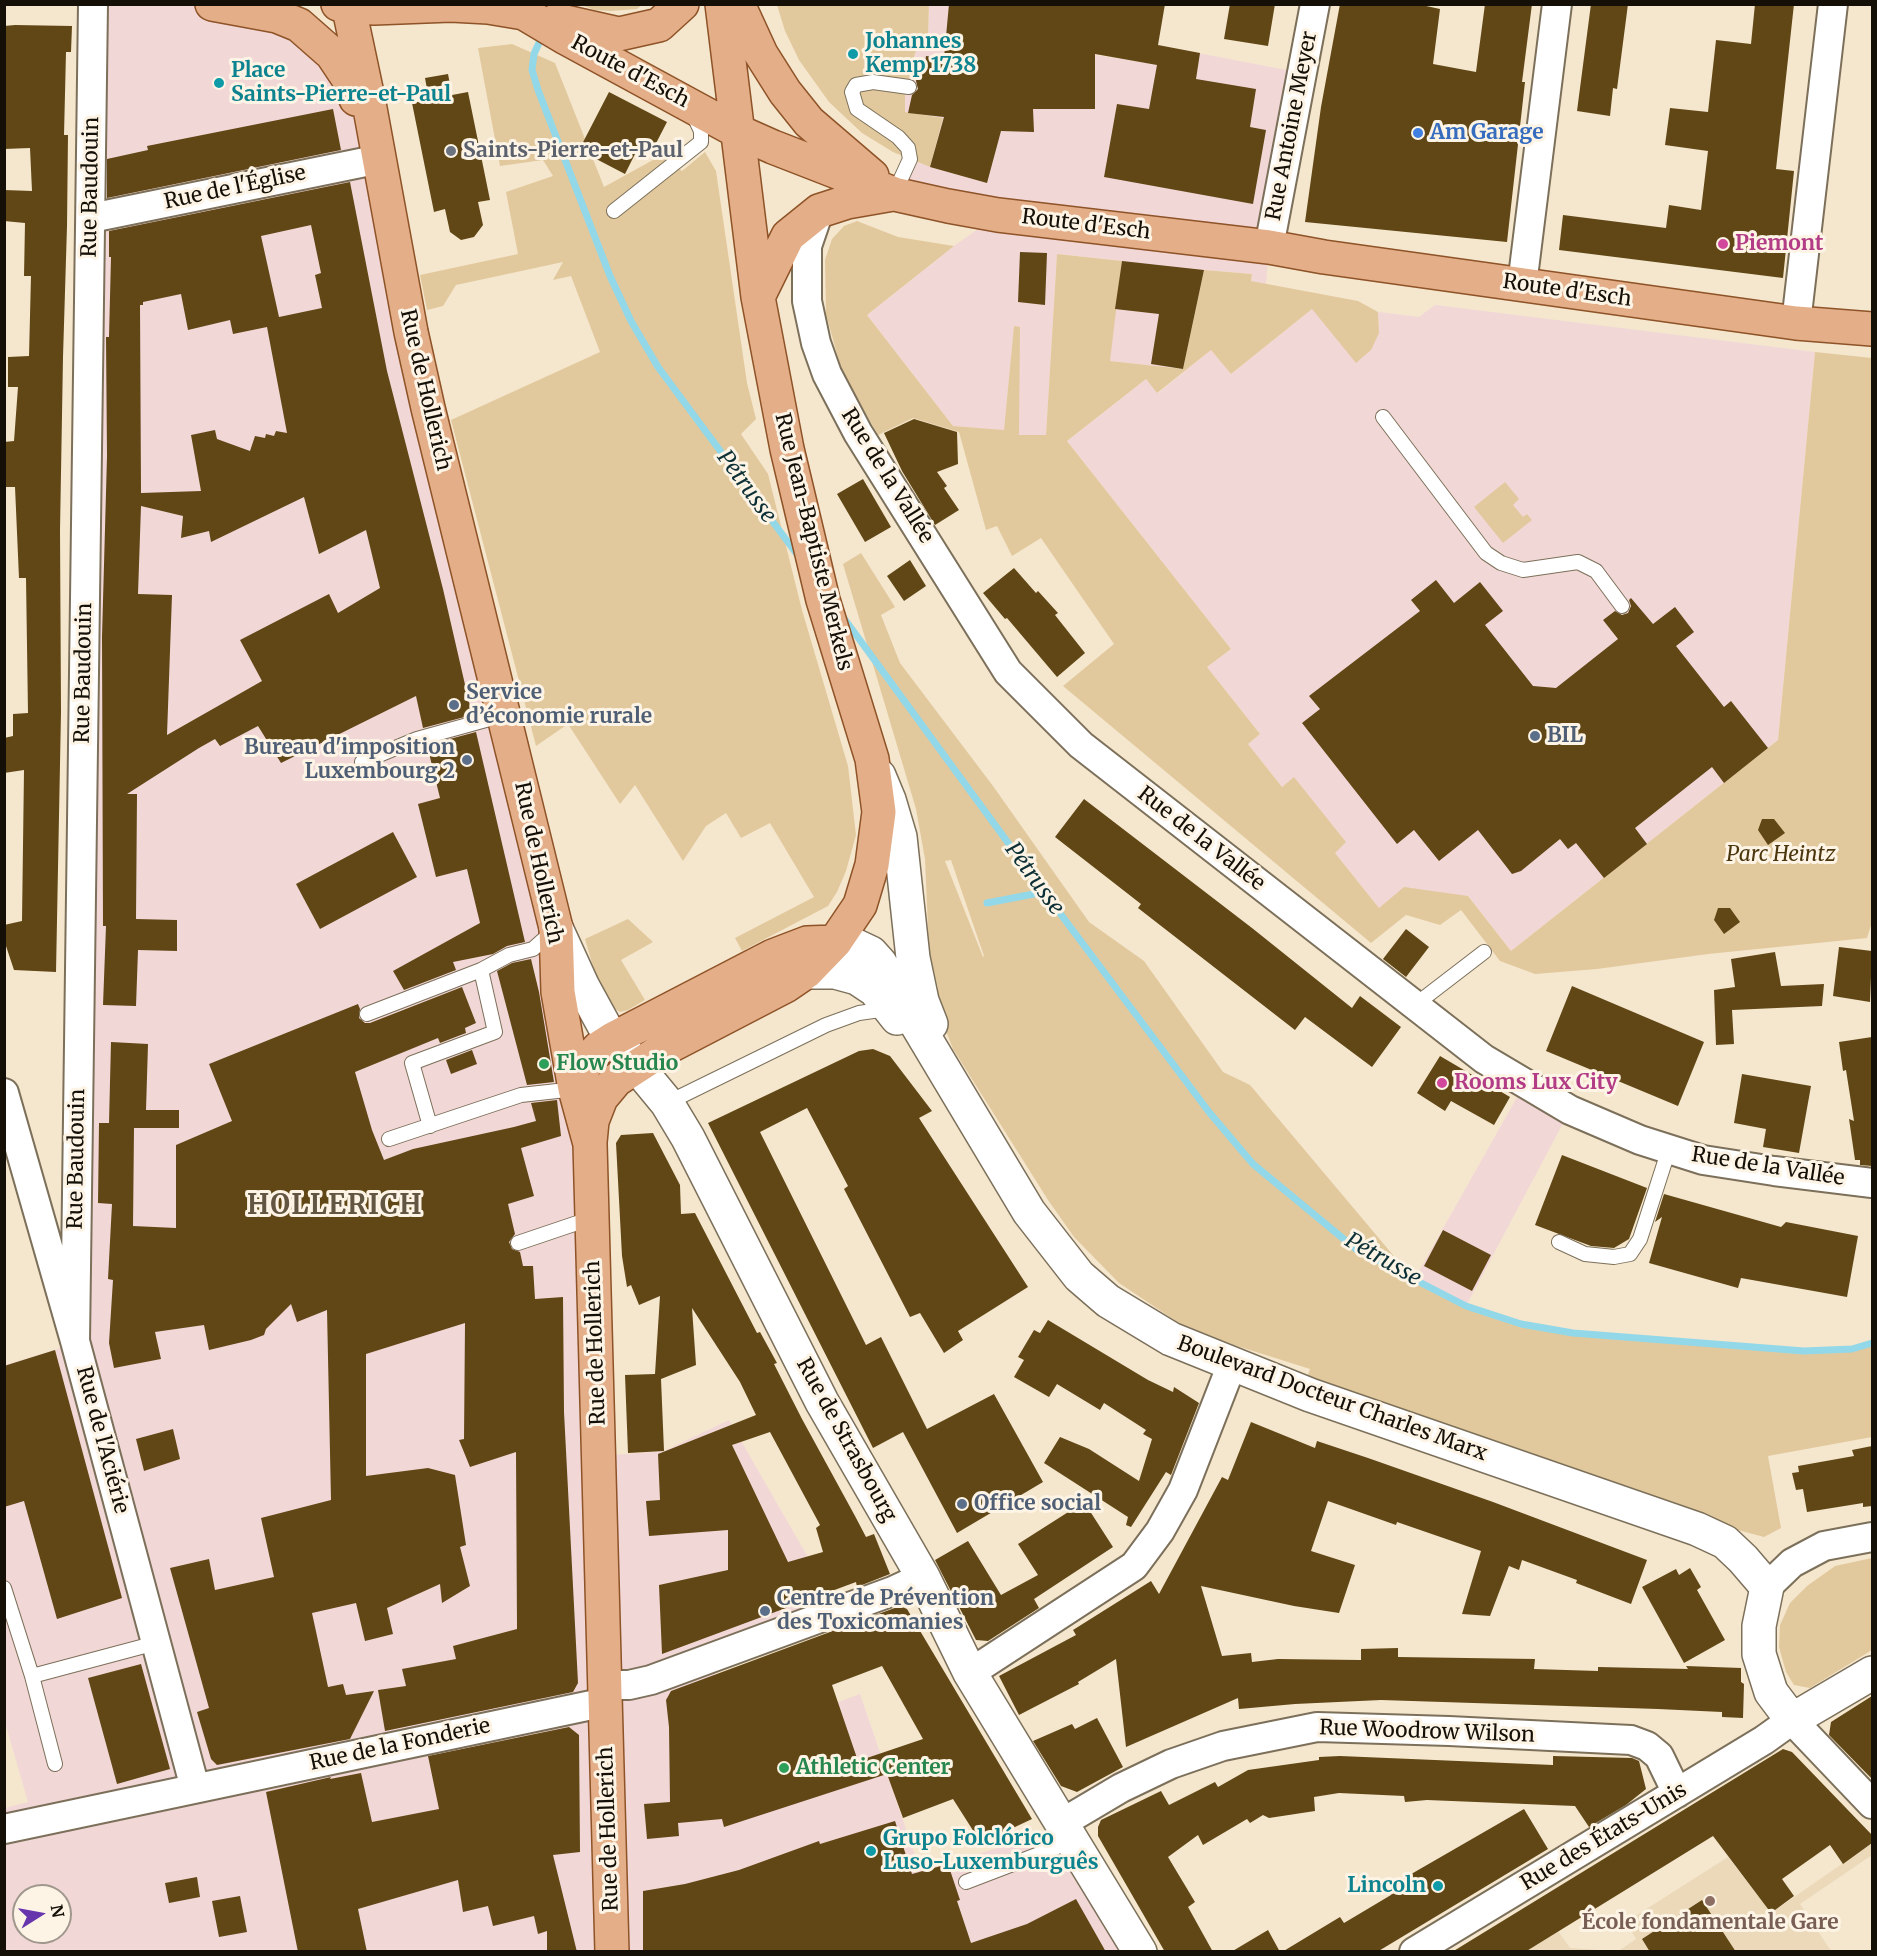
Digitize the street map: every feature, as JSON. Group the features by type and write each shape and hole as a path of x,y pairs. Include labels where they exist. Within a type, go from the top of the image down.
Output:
{"main road":[{"path":"212,4 277,16 299,25 319,40 332,54 348,78 380,159"},
{"path":"338,4 374,8 450,5 488,7 524,13 570,31 619,34 659,25 682,4"},
{"name":"Rue Jean-Baptiste Merkels","path":"590,1144 592,1120 601,1098 616,1080 662,1050 787,986 806,972 835,942 860,905 872,865 879,812 872,759 823,600 787,449 758,297 722,4"},
{"path":"738,4 761,54 785,92 808,122 894,194"},
{"name":"Rue de Hollerich","path":"348,5 380,159 411,332 428,408 556,928 558,992 575,1089 590,1144 612,1952"},
{"name":"Route d'Esch","path":"570,31 688,104 737,131 894,194 999,215 1269,247 1324,257 1796,323 1872,329"},
{"path":"758,297 788,237 819,211 847,202 894,194"},
{"name":"Boulevard Docteur Charles Marx","path":"872,759 890,800 900,837 913,958 922,1001 969,1114"},
{"name":"Rue de Strasbourg","path":"556,928 583,987 613,1039 667,1103 688,1138 822,1402 923,1577 970,1673 1140,1952"},
{"path":"575,1089 588,1060 599,1048 613,1039 773,956 807,943 835,942"},
{"name":"Boulevard Docteur Charles Marx","path":"835,942 854,945 871,953 880,963 1029,1212 1079,1276 1108,1301 1171,1339 1310,1395 1697,1529 1725,1542 1767,1587"},
{"name":"Boulevard Docteur Charles Marx","path":"806,972 835,972 857,978 875,990 969,1114"},
{"path":"1767,1587 1759,1626 1760,1654 1771,1692 1792,1720 1872,1673"}],"street":[{"name":"Rue Baudouin","path":"75,1341 93,4"},
{"name":"Rue Antoine Meyer","path":"1269,247 1315,4"},
{"path":"1522,285 1557,4"},
{"path":"1796,323 1833,4"},
{"name":"Rue de l'Église","path":"90,218 380,159"},
{"name":"Rue de la Vallée","path":"819,211 807,246 807,301 816,343 827,374 858,433 1008,672 1081,745 1484,1059 1570,1110 1640,1140 1703,1160 1774,1172 1872,1183"},
{"name":"Rue de l'Aciérie","path":"4,1093 75,1341 195,1788"},
{"path":"970,1673 1134,1566 1160,1531 1183,1490 1232,1364"},
{"path":"1767,1587 1792,1563 1824,1546 1872,1537"},
{"name":"Rue de la Fonderie","path":"4,1829 195,1788 605,1694 651,1680 893,1592 923,1577"},
{"path":"1792,1720 1872,1804"},
{"name":"Rue des États-Unis","path":"1414,1952 1764,1740 1792,1720"},
{"name":"Rue Woodrow Wilson","path":"1067,1832 1121,1788 1171,1764 1223,1746 1317,1727 1461,1731 1631,1740 1647,1746 1659,1756 1677,1793"}],"lane":[{"path":"894,194 910,159 908,148 898,137 857,109 852,92 856,85 873,82 909,87"},
{"path":"614,212 701,142 701,131 688,104"},
{"path":"1383,417 1486,553 1501,563 1523,570 1578,562 1596,571 1622,606"},
{"path":"362,762 417,740 504,715"},
{"path":"367,1014 481,970 508,955 533,949 556,928"},
{"path":"1415,1005 1484,952"},
{"path":"430,1126 412,1063 495,1032 481,970"},
{"path":"667,1103 826,1024 859,1013 891,1009"},
{"path":"389,1139 521,1095 575,1089"},
{"path":"1559,1242 1585,1254 1614,1257 1630,1254 1640,1239 1669,1149"},
{"path":"518,1243 592,1218"},
{"path":"4,1588 32,1676 55,1764"},
{"path":"32,1676 156,1643"},
{"path":"966,1882 1067,1832"}],"shaded area":[{"path":"93,5 212,5 319,40 380,159 575,1089 599,1456 664,1451 729,1420 832,1599 711,1657 733,1742 860,1694 920,1870 948,1864 1037,1835 1067,1831 1140,1951 5,1951 5,1808 28,1802 5,1722 5,1365 55,1350 75,1341"},
{"path":"929,5 1095,5 1095,55 1154,64 1161,46 1302,73 1269,247 1266,284 1251,281 1252,274 1204,270 1183,369 1109,361 1122,261 1057,254 1046,435 1019,435 1014,327 1004,431 953,426 867,315 954,246 998,215 894,194 910,159 930,167 943,118 905,112 905,95 915,53 928,36"},
{"path":"1435,305 1815,352 1778,740 1511,951 1468,896 1379,908 1334,852 1346,842 1294,778 1282,787 1248,744 1260,734 1207,667 1231,649 1067,441 1146,379 1158,393 1211,350 1231,374 1312,309 1379,333 1378,312 1419,317"},
{"path":"1525,1083 1570,1110 1466,1306 1414,1280"},
{"name":"École fondamentale Gare","path":"1872,1843 1872,1855 1800,1904 1831,1951 1617,1952 1636,1939 1626,1922 1728,1857 1771,1913"},
{"name":"École fondamentale Gare","path":"1558,1931 1570,1948 1612,1951 1528,1950"}],"green space":[{"path":"581,5 642,5 637,9 611,11 595,10"},
{"path":"777,5 929,5 928,36 915,53 905,95 905,112 943,118 930,167 893,152 862,133 829,102 799,60 785,31"},
{"path":"512,44 555,63 604,187 662,155 682,171 705,152 716,171 747,383 756,419 741,434 768,474 802,610 848,766 856,835 846,871 828,906 742,951 735,938 814,897 770,823 741,838 726,813 706,826 683,861 635,785 620,804 568,724 536,746 451,420 600,352 571,276 553,280 563,262 456,285 443,306 427,310 420,275 518,254 506,192 553,176 543,160 500,166 478,48"},
{"name":"Parc Heintz","path":"857,221 898,237 954,246 867,315 953,426 1004,430 1014,326 1020,327 1019,435 1046,435 1057,254 1122,261 1110,361 1183,369 1204,270 1252,274 1251,281 1358,301 1378,312 1379,333 1371,350 1356,363 1312,309 1231,374 1211,350 1157,393 1146,379 1067,441 1231,649 1207,667 1260,734 1248,744 1282,787 1294,777 1346,842 1335,853 1379,908 1404,887 1468,896 1511,951 1778,740 1815,352 1872,358 1872,922 1867,938 1535,974 1500,961 1461,910 1440,925 1406,915 1371,943 1063,686 1114,644 1041,538 1012,556 997,526 986,530 959,432 913,418 878,435 842,372 826,314 825,260 832,239 844,226"},
{"path":"1505,482 1519,499 1513,505 1523,517 1527,514 1532,520 1503,543 1474,507"},
{"path":"861,553 895,607 881,615 900,663 993,786 1089,922 1144,961 1223,1072 1250,1085 1414,1280 1466,1306 1521,1324 1573,1333 1804,1351 1852,1349 1872,1343 1872,1437 1768,1456 1781,1528 1764,1537 1697,1519 1307,1378 1310,1369 1234,1345 1179,1323 1119,1283 1074,1237 1048,1200 953,1049 942,1021 933,991 938,988 929,951 925,859 916,809 843,564","holes":["951,860 983,957 945,861"]},
{"path":"628,919 653,942 621,960 645,1000 620,1012 612,1007 594,970 585,939"},
{"path":"1872,1558 1872,1650 1810,1688 1794,1685 1786,1672 1779,1647 1780,1625 1790,1603 1807,1586 1835,1566"}],"building":[{"path":"949,4 1165,4 1158,45 1200,53 1196,79 1256,89 1250,127 1266,130 1253,204 1104,177 1117,104 1149,109 1157,65 1095,54 1095,109 1033,109 1034,132 1001,131 987,183 930,167 944,117 908,113 912,95 918,89 916,81 919,63 925,64 926,56 944,58"},
{"path":"1230,4 1275,4 1268,46 1224,39"},
{"name":"Am Garage","path":"1340,4 1417,4 1440,9 1433,64 1476,72 1485,4 1532,4 1507,242 1305,222 1321,107"},
{"path":"1591,4 1628,4 1617,89 1613,88 1610,116 1577,111"},
{"path":"1755,4 1794,4 1776,169 1794,171 1783,278 1559,250 1563,215 1666,228 1669,205 1701,210 1708,151 1665,145 1670,108 1708,112 1716,40 1751,44"},
{"path":"4,26 72,26 71,52 66,52 64,135 68,135 60,530 61,712 56,972 14,970 4,940 4,925 22,921 24,770 4,773 4,738 13,736 13,714 28,713 26,578 19,578 15,487 4,487 4,442 14,441 18,387 8,387 8,357 29,356 31,276 24,276 25,223 4,221 4,190 32,191 30,148 4,149"},
{"name":"Saints-Pierre-et-Paul","path":"448,74 452,95 468,92 490,200 478,202 483,225 474,237 461,240 450,232 445,209 434,212 412,103 429,100 425,78"},
{"path":"609,92 667,122 652,151 640,144 625,174 579,150"},
{"path":"333,109 341,150 107,198 107,159 148,150 147,146"},
{"path":"350,182 387,371 443,589 472,715 423,728 416,696 281,763 258,726 220,746 215,739 127,794 137,794 136,919 177,920 177,951 138,950 136,1006 103,1005 106,926 103,926 102,637 107,456 106,337 109,337 111,257 109,257 109,231","holes":["311,225 321,273 315,275 322,308 279,317 261,236","181,294 188,330 230,320 233,334 267,327 287,433 276,431 274,436 266,434 265,438 255,436 250,451 217,439 215,430 191,435 201,491 141,493 140,305 143,305 143,302","304,497 319,554 366,530 380,588 338,613 329,594 240,640 262,681 167,735 172,595 138,594 141,506 183,516 181,538 209,531 211,542"]},
{"path":"1020,252 1047,253 1045,305 1018,302"},
{"path":"1122,261 1204,270 1183,369 1151,364 1159,314 1115,309"},
{"path":"914,419 957,432 958,464 937,472 947,486 944,488 959,510 935,525 902,471 884,433"},
{"path":"863,479 891,527 865,542 837,494"},
{"path":"910,560 926,586 904,601 887,576"},
{"path":"1014,568 1058,613 1055,615 1085,653 1057,677 983,593"},
{"name":"BIL","path":"1436,580 1454,603 1480,582 1503,611 1485,625 1533,686 1556,688 1618,639 1603,620 1615,611 1622,615 1628,613 1631,598 1653,624 1675,607 1694,632 1676,646 1724,707 1731,701 1768,748 1724,783 1712,767 1635,828 1647,844 1604,878 1576,843 1568,849 1560,839 1521,871 1512,874 1478,830 1439,861 1414,830 1397,844 1302,723 1320,709 1309,696 1420,611 1411,600"},
{"path":"476,732 525,942 507,946 493,954 453,962 456,970 404,990 393,971 480,923 467,869 436,877 418,804 440,798 427,745"},
{"path":"1084,799 1352,1008 1360,996 1401,1027 1372,1067 1305,1017 1295,1030 1138,908 1141,904 1055,837"},
{"path":"1762,819 1774,819 1785,833 1768,845 1758,830"},
{"path":"393,832 417,877 320,929 296,884"},
{"path":"1718,908 1730,908 1740,922 1724,934 1714,920"},
{"path":"1406,929 1429,947 1406,977 1383,959"},
{"path":"1839,947 1872,951 1870,1002 1833,996"},
{"path":"1775,952 1781,986 1824,984 1822,1006 1732,1010 1734,1044 1716,1045 1714,990 1735,987 1731,959"},
{"path":"531,959 554,1082 527,1085 497,971 512,963"},
{"path":"1572,986 1704,1042 1678,1106 1546,1051"},
{"path":"462,987 476,1023 465,1028 466,1033 440,1043 438,1038 355,1072 372,1130 384,1160 413,1149 536,1121 531,1103 557,1100 561,1136 521,1148 534,1196 508,1204 515,1234 509,1242 512,1249 520,1252 523,1266 533,1266 535,1299 563,1297 564,1412 578,1683 573,1692 385,1731 378,1690 406,1686 402,1669 456,1659 453,1646 517,1629 516,1452 470,1467 459,1440 464,1439 465,1323 366,1354 366,1476 428,1468 455,1475 466,1545 460,1547 470,1586 442,1603 440,1584 387,1608 393,1634 365,1641 356,1603 312,1613 328,1687 343,1684 346,1695 374,1691 350,1739 217,1765 211,1759 197,1712 209,1708 170,1568 209,1559 215,1590 274,1577 261,1518 331,1500 327,1310 297,1322 291,1304 266,1329 264,1335 209,1350 204,1325 155,1332 161,1359 114,1368 109,1343 113,1280 108,1279 112,1204 98,1203 99,1123 109,1123 111,1042 148,1044 146,1110 179,1110 179,1128 134,1128 133,1226 176,1228 176,1145 232,1121 209,1064 358,1004 359,1018 365,1023 370,1023"},
{"path":"1872,1037 1872,1166 1860,1165 1860,1160 1855,1160 1849,1119 1854,1121 1839,1042"},
{"path":"873,1049 890,1056 932,1111 919,1118 1028,1287 958,1331 963,1340 944,1353 920,1313 910,1317 844,1189 848,1186 807,1108 760,1132 866,1345 881,1337 927,1429 994,1394 1043,1482 957,1533 903,1432 873,1448 708,1123 859,1051"},
{"path":"472,1050 477,1064 451,1074 446,1060"},
{"path":"1440,1056 1510,1097 1494,1125 1451,1101 1445,1111 1417,1093"},
{"path":"1742,1074 1811,1086 1799,1153 1763,1147 1766,1129 1734,1123"},
{"path":"653,1133 680,1185 681,1214 695,1213 757,1333 760,1332 777,1363 774,1364 802,1419 866,1537 874,1534 890,1574 857,1587 856,1582 662,1654 659,1585 728,1570 728,1530 649,1536 646,1501 660,1500 658,1454 756,1415 740,1382 692,1308 696,1365 661,1379 664,1451 628,1453 625,1375 655,1374 660,1296 639,1305 631,1285 627,1287 622,1256 616,1143 621,1135","holes":["770,1432 820,1525 816,1528 823,1552 788,1562 732,1445"]},
{"path":"1562,1155 1647,1188 1629,1239 1614,1248 1591,1246 1535,1225"},
{"path":"1664,1194 1781,1227 1786,1222 1858,1236 1847,1297 1741,1278 1738,1288 1649,1263 1662,1217 1655,1222"},
{"path":"1443,1230 1491,1255 1472,1291 1424,1266"},
{"path":"1048,1320 1148,1380 1173,1392 1174,1387 1199,1403 1171,1475 1166,1472 1131,1527 1126,1525 1128,1517 1044,1463 1060,1437 1089,1449 1139,1481 1152,1439 1143,1434 1146,1430 1104,1403 1100,1410 1057,1384 1049,1397 1014,1377 1024,1360 1018,1357 1034,1330 1040,1333"},
{"path":"55,1350 122,1598 57,1619 24,1501 4,1507 4,1366"},
{"path":"1251,1422 1315,1448 1317,1441 1368,1458 1647,1560 1631,1604 1576,1583 1577,1580 1522,1560 1519,1570 1509,1566 1490,1616 1462,1614 1481,1551 1328,1501 1311,1551 1355,1565 1339,1613 1201,1586 1222,1656 1251,1653 1252,1662 1278,1659 1361,1660 1361,1649 1398,1648 1398,1657 1535,1659 1534,1669 1598,1671 1598,1667 1741,1668 1741,1682 1744,1684 1743,1718 1722,1717 1722,1712 1381,1700 1239,1709 1238,1698 1126,1747 1116,1659 1078,1682 1079,1684 1019,1715 999,1676 1076,1635 1073,1630 1151,1581 1159,1594 1222,1477 1228,1480"},
{"path":"173,1429 180,1459 144,1471 136,1439"},
{"path":"1872,1446 1872,1506 1863,1507 1863,1503 1807,1512 1803,1489 1796,1490 1792,1473 1799,1472 1798,1466 1854,1456 1852,1450"},
{"path":"1084,1502 1113,1547 1034,1599 1039,1608 988,1641 976,1640 935,1560 968,1541 1001,1595 1038,1575 1018,1544"},
{"path":"1690,1568 1701,1587 1697,1590 1725,1640 1684,1663 1642,1587 1676,1569 1679,1575"},
{"path":"900,1606 907,1609 1032,1819 981,1843 953,1799 903,1818 887,1774 724,1827 722,1819 678,1823 679,1836 647,1839 644,1804 670,1802 669,1727 666,1700 671,1691","holes":["882,1666 923,1739 858,1761 832,1685"]},
{"path":"141,1664 170,1769 117,1784 88,1678"},
{"path":"1872,1696 1872,1779 1829,1735 1831,1722"},
{"path":"1097,1718 1123,1767 1077,1792 1061,1786 1033,1741 1072,1724 1075,1729"},
{"path":"569,1727 579,1735 580,1852 553,1855 577,1952 547,1952 547,1931 538,1934 534,1916 493,1926 488,1906 463,1912 458,1880 358,1909 367,1952 298,1952 266,1792 331,1777 330,1779 361,1773 372,1822 439,1809 428,1756"},
{"path":"1783,1749 1792,1752 1872,1835 1872,1843 1843,1864 1830,1845 1782,1879 1794,1896 1771,1913 1713,1836 1525,1952 1452,1952"},
{"path":"1553,1756 1632,1758 1639,1761 1646,1789 1626,1805 1589,1827 1575,1806 1427,1800 1405,1802 1404,1796 1339,1793 1314,1797 1315,1811 1269,1818 1263,1815 1250,1823 1247,1819 1203,1845 1198,1835 1168,1857 1195,1902 1188,1907 1213,1952 1165,1952 1098,1836 1101,1820 1161,1791 1169,1805 1215,1782 1218,1787 1248,1770 1319,1760 1319,1757 1553,1765"},
{"path":"1524,1809 1548,1849 1377,1952 1282,1952 1340,1917 1344,1923 1391,1895 1387,1888"},
{"path":"895,1821 912,1874 948,1864 971,1943 1027,1924 1076,1899 1106,1952 643,1952 643,1891 685,1884 739,1870 819,1841 820,1844"},
{"path":"197,1877 200,1897 169,1903 165,1883"},
{"path":"240,1896 247,1932 219,1937 212,1901"},
{"path":"1702,1900 1736,1952 1650,1952 1642,1939"},
{"path":"1268,1930 1280,1952 1231,1952"}],"waterway":[{"name":"Pétrusse","path":"543,34 534,54 532,70 538,90 610,276 631,321 658,367 799,557"},
{"name":"Pétrusse","path":"843,617 1044,892 1209,1112 1253,1164 1357,1250 1466,1306 1521,1324 1573,1333 1804,1351 1852,1349 1872,1343"},
{"path":"987,903 1044,892"}],"place":[{"name":"Johannes Kemp 1738","path":"853,54"},
{"name":"Place Saints-Pierre-et-Paul","path":"219,83"},
{"name":"Am Garage","path":"1418,133"},
{"name":"Saints-Pierre-et-Paul","path":"451,151"},
{"name":"Piemont","path":"1723,244"},
{"name":"Service d’économie rurale","path":"454,705"},
{"name":"BIL","path":"1535,736"},
{"name":"Bureau d'imposition Luxembourg 2","path":"467,760"},
{"name":"Flow Studio","path":"544,1064"},
{"name":"Rooms Lux City","path":"1442,1083"},
{"name":"Office social","path":"962,1504"},
{"name":"Centre de Prévention des Toxicomanies","path":"765,1611"},
{"name":"Athletic Center","path":"784,1768"},
{"name":"Grupo Folclórico Luso-Luxemburguês","path":"871,1851"},
{"name":"Lincoln","path":"1438,1886"},
{"name":"École fondamentale Gare","path":"1710,1901"}],"district":[{"name":"HOLLERICH","path":"335,1206"}]}
